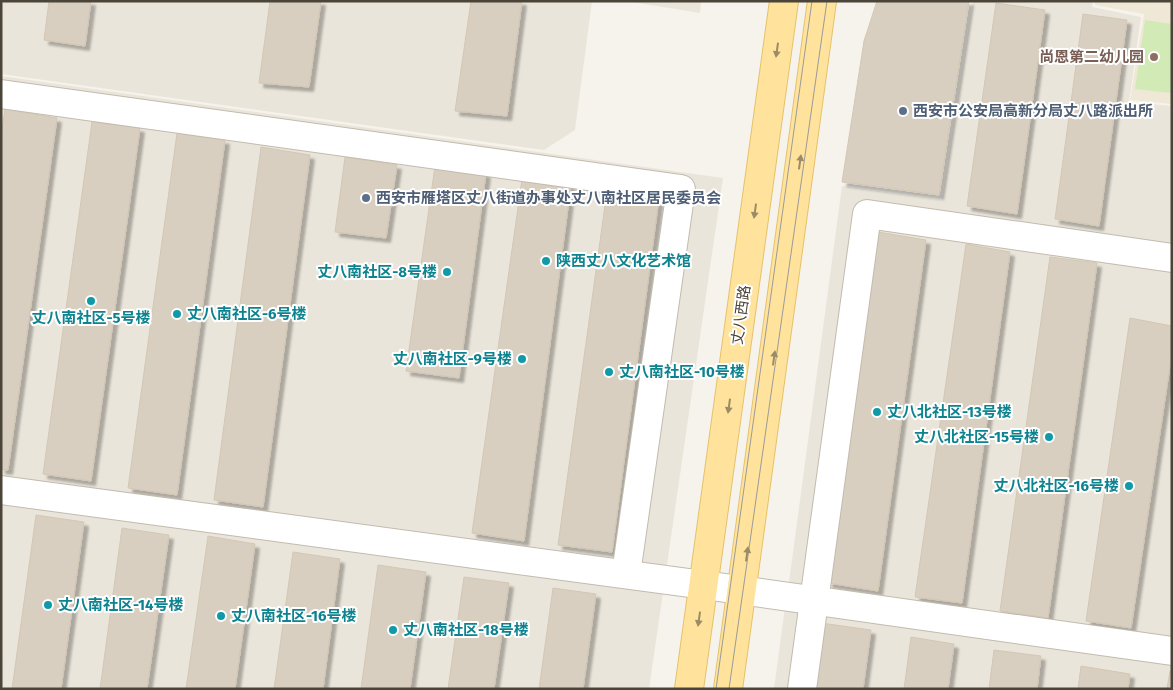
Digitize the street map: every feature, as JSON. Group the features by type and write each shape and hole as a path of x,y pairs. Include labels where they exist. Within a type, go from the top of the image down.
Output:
{"main road":[{"name":"丈八西路","path":"689,689 784,1"},
{"path":"728,689 822,1"}],"street":[{"path":"1,94 681,189 626,574"},
{"path":"802,689 867,214 1172,258"},
{"path":"1,490 626,574 1172,651"}],"shaded area":[{"path":"1,1 592,1 575,130 544,150 1,74"},
{"path":"626,1 701,1 700,13"},
{"path":"973,1 1093,1 1092,7 1141,17 1129,102 1172,106 1172,643 788,590 842,186 942,200"},
{"name":"尚恩第二幼儿园","path":"1095,1 1172,1 1172,104 1130,100 1144,14 1095,5"},
{"path":"1,76 723,178 649,689 1,689"},
{"path":"787,592 1172,646 1172,689 774,689"}],"green space":[{"path":"1145,20 1172,24 1171,93 1135,89"}],"building":[{"path":"49,1 91,1 85,46 44,40"},
{"path":"270,1 321,1 309,87 259,83"},
{"path":"471,1 522,1 507,116 455,111"},
{"name":"西安市公安局高新分局丈八路派出所","path":"877,1 969,1 939,195 842,182 864,41"},
{"path":"996,3 1045,10 1017,214 967,206"},
{"path":"1083,14 1127,20 1099,226 1055,219"},
{"path":"5,109 57,118 8,470 1,469 1,135"},
{"name":"丈八南社区-5号楼","path":"92,122 140,128 91,481 43,474"},
{"name":"丈八南社区-6号楼","path":"177,133 225,140 177,495 128,488"},
{"path":"261,147 310,155 263,507 214,500"},
{"name":"西安市雁塔区丈八街道办事处丈八南社区居民委员会","path":"345,157 397,165 386,238 335,232"},
{"name":"丈八南社区-8号楼","path":"435,166 486,173 459,378 406,371"},
{"name":"丈八南社区-9号楼","path":"522,179 571,185 524,541 472,533"},
{"name":"丈八南社区-10号楼","path":"607,191 659,198 612,552 558,545"},
{"name":"丈八北社区-13号楼","path":"878,232 926,240 878,591 828,583"},
{"path":"966,244 1010,252 962,603 915,597"},
{"name":"丈八北社区-15号楼","path":"1050,257 1097,263 1048,618 1000,611"},
{"name":"丈八北社区-16号楼","path":"1130,318 1172,326 1172,352 1131,628 1086,621"},
{"name":"丈八南社区-14号楼","path":"36,515 84,522 61,689 12,689"},
{"path":"122,528 169,535 147,689 100,689"},
{"name":"丈八南社区-16号楼","path":"208,536 255,544 235,689 186,689"},
{"path":"293,552 340,559 323,689 274,689"},
{"name":"丈八南社区-18号楼","path":"378,565 426,572 410,689 361,689"},
{"path":"464,577 509,583 494,689 448,689"},
{"path":"553,588 596,594 583,689 539,689"},
{"path":"821,623 871,630 863,689 812,689"},
{"path":"911,637 954,644 948,689 904,689"},
{"path":"994,650 1041,656 1037,689 989,689"},
{"path":"1081,666 1130,674 1128,689 1078,689"},
{"path":"1170,671 1172,672 1172,689 1167,689"}],"tram line":[{"path":"716,689 812,1"},
{"path":"729,689 827,1"}],"place":[{"name":"尚恩第二幼儿园","path":"1154,57"},
{"name":"西安市公安局高新分局丈八路派出所","path":"903,111"},
{"name":"西安市雁塔区丈八街道办事处丈八南社区居民委员会","path":"366,198"},
{"name":"陕西丈八文化艺术馆","path":"546,261"},
{"name":"丈八南社区-8号楼","path":"447,272"},
{"name":"丈八南社区-5号楼","path":"91,301"},
{"name":"丈八南社区-6号楼","path":"177,314"},
{"name":"丈八南社区-9号楼","path":"522,359"},
{"name":"丈八南社区-10号楼","path":"609,372"},
{"name":"丈八北社区-13号楼","path":"877,412"},
{"name":"丈八北社区-15号楼","path":"1049,437"},
{"name":"丈八北社区-16号楼","path":"1129,486"},
{"name":"丈八南社区-14号楼","path":"48,605"},
{"name":"丈八南社区-16号楼","path":"221,616"},
{"name":"丈八南社区-18号楼","path":"393,630"}]}
